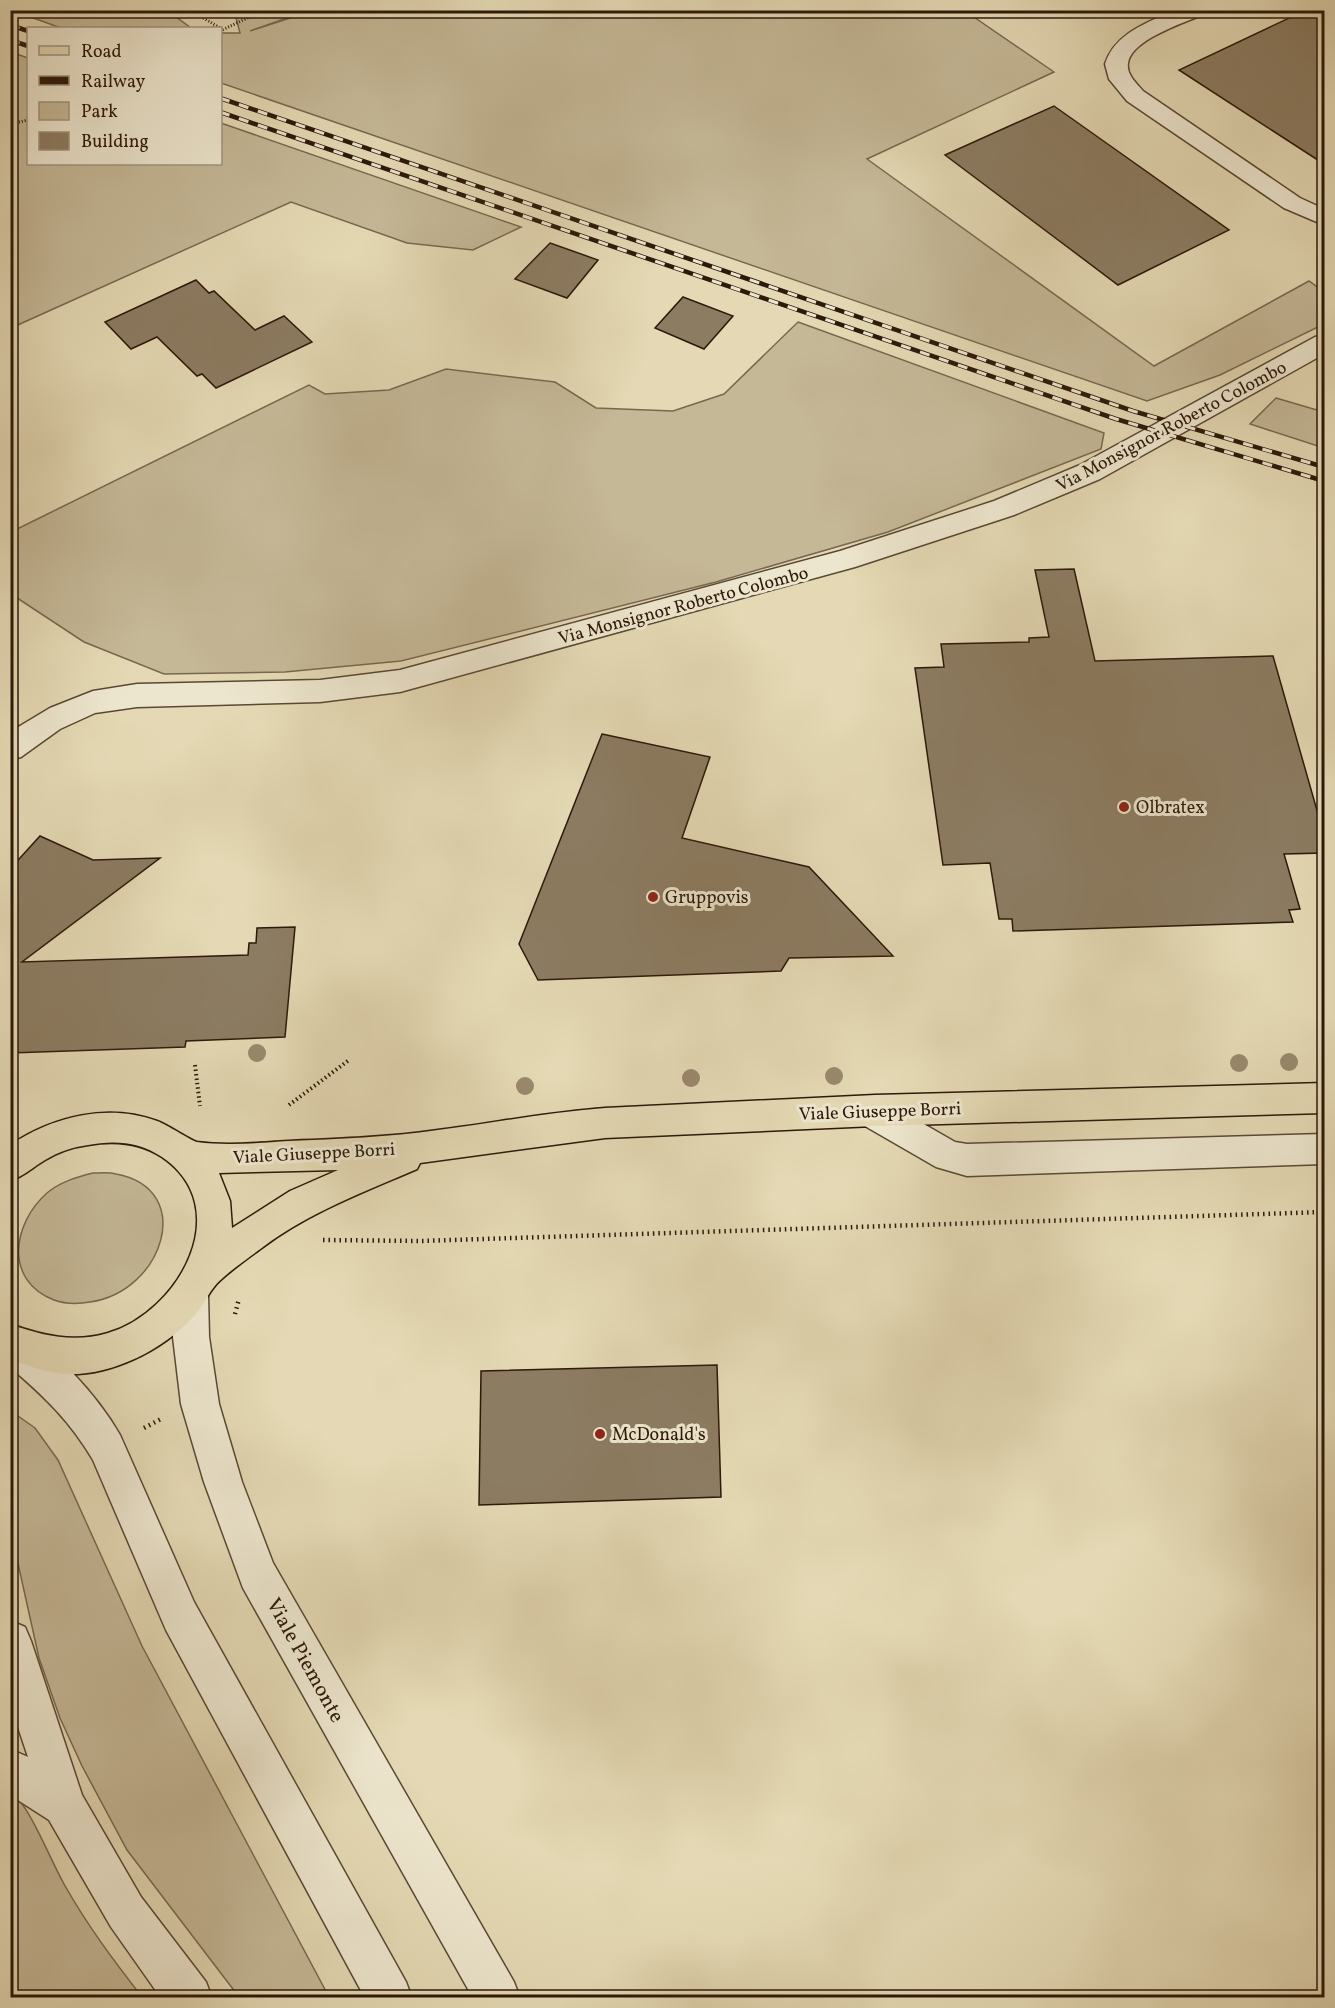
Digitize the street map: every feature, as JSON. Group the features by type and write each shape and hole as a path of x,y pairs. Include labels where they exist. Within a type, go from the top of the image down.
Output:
{"main road":[{"name":"Viale Giuseppe Borri","path":"190,1157 291,1158 437,1146 527,1131 595,1124 870,1111 1324,1098"},
{"name":"Viale Giuseppe Borri","path":"10,1144 50,1140 89,1128 127,1127 162,1137 190,1157 208,1184 216,1217 212,1253 196,1285"},
{"name":"Viale Giuseppe Borri","path":"10,1166 50,1140"},
{"name":"Viale Giuseppe Borri","path":"10,1342 42,1354 82,1356 123,1346 160,1324 196,1285 251,1235 302,1203 437,1146"}],"street":[{"path":"1194,10 1137,37 1124,46 1116,58 1115,71 1122,84 1135,96 1292,203 1324,218"},
{"name":"Via Monsignor Roberto Colombo","path":"10,749 57,717 79,706 100,700 151,695 308,693 382,685 538,645 870,553 977,518 1076,479 1324,343"},
{"path":"870,1111 948,1156 967,1160 1324,1149"},
{"name":"Viale Piemonte","path":"196,1285 191,1337 200,1404 222,1482 257,1574 498,1998"},
{"path":"10,1342 65,1389 88,1418 107,1448 148,1548 180,1616 390,1998"},
{"path":"10,1672 11,1641"},
{"path":"11,1641 64,1805 126,1912 190,1998"},
{"path":"10,1770 64,1805"}],"path":[{"path":"184,10 195,13 218,27"},
{"path":"222,29 264,10"},
{"path":"10,123 27,120"},
{"path":"289,1105 349,1060"},
{"path":"195,1065 200,1106"},
{"path":"318,1240 350,1242 432,1240 1324,1212"},
{"path":"234,1320 240,1295"},
{"path":"107,1448 175,1413 200,1404"}],"green space":[{"path":"11,10 154,11 176,17 190,27 58,27"},
{"path":"247,10 307,11 250,31 315,10 965,11 1054,72 867,159 1154,366 1309,281 1324,292 1324,324 1220,375 1147,401 222,83 222,33 240,33 235,14"},
{"path":"11,52 27,58 27,165 222,165 222,123 521,227 473,250 407,243 291,202 11,328"},
{"path":"798,322 1104,433 1101,449 888,532 716,582 401,661 285,672 164,674 84,642 11,594 11,532 309,385 325,394 389,390 446,369 555,382 596,408 673,411 724,394"},
{"path":"1276,398 1324,412 1324,448 1250,424"},
{"path":"93,1173 113,1173 141,1183 156,1199 163,1218 161,1240 152,1261 136,1280 115,1294 86,1303 54,1300 38,1291 27,1279 20,1265 21,1235 35,1205 47,1193 63,1183"},
{"path":"11,1411 35,1428 58,1460 142,1646 329,1997 239,1997 127,1850 82,1766 60,1718 39,1658 11,1532"},
{"path":"10,1788 33,1822 82,1914 142,1997 11,1997"}],"building":[{"path":"1306,10 1324,10 1324,164 1179,70"},
{"path":"1054,106 1229,230 1118,285 945,155"},
{"path":"550,243 598,260 567,298 515,279"},
{"path":"196,280 209,293 214,291 255,330 284,316 312,342 216,388 202,374 197,376 157,337 131,349 105,322"},
{"path":"683,297 733,316 704,349 655,328"},
{"path":"1074,569 1095,661 1273,656 1324,835 1324,853 1284,854 1300,909 1289,910 1293,922 1013,931 1012,919 999,919 990,863 943,865 915,668 944,667 941,644 1029,642 1029,638 1049,637 1035,570"},
{"path":"602,734 710,757 682,838 809,867 893,956 789,958 781,971 538,980 519,944"},
{"path":"40,836 93,860 160,858 22,962 248,955 249,943 256,943 257,928 295,927 285,1037 186,1041 185,1047 10,1053 10,869"},
{"name":"McDonald's","path":"717,1365 721,1497 479,1505 481,1371"}],"railway":[{"path":"10,25 27,31"},
{"path":"10,40 27,46"},
{"path":"222,99 1133,411 1324,467"},
{"path":"222,113 1116,419 1324,481"}],"place":[{"name":"Olbratex","path":"1124,807"},
{"name":"Gruppovis","path":"653,897"},
{"name":"McDonald's","path":"600,1434"}]}
